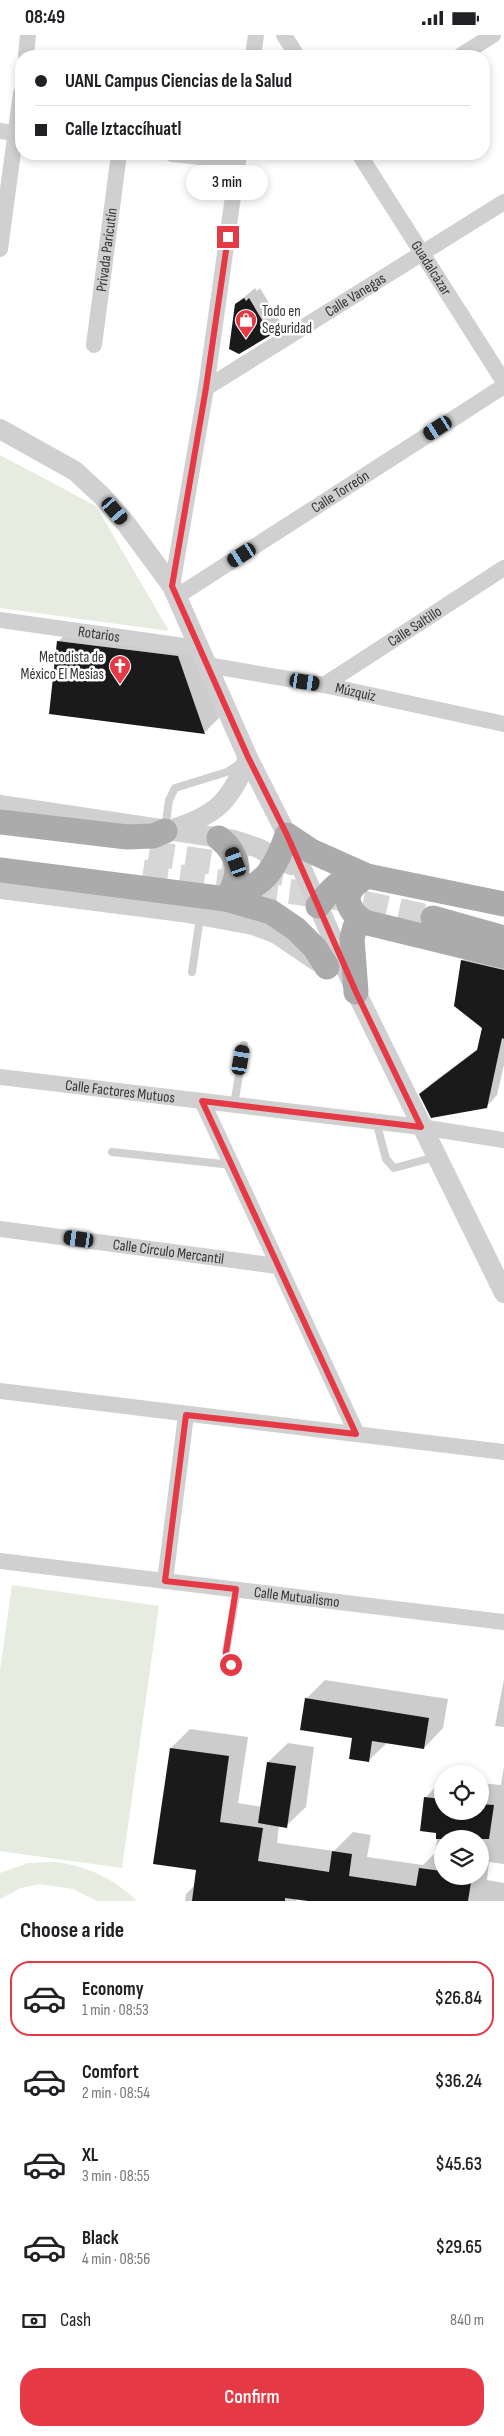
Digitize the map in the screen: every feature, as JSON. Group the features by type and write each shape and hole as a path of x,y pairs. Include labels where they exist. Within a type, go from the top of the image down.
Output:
{"main road":[{"path":"0,822 127,837 153,836 165,831"},
{"path":"0,835 146,863 0,853"},
{"path":"226,899 248,891 263,881 279,858 287,835 311,851 367,876 504,904"},
{"path":"219,838 231,848 236,862 234,883 226,899"},
{"path":"0,870 226,899 271,912 296,929 315,948 326,967"},
{"path":"318,906 331,889 344,879 367,876"},
{"path":"367,876 354,884 349,893 352,912 364,922 504,956"},
{"path":"504,919 435,910 504,938"},
{"path":"356,992 352,938 355,927 364,922"}],"street":[{"path":"27,50 28,35"},
{"path":"254,50 256,35"},
{"path":"284,35 293,50"},
{"path":"469,50 493,35"},
{"path":"0,249 13,133"},
{"name":"Privada Paricutín","path":"94,345 118,160"},
{"path":"174,591 206,388 239,160"},
{"name":"Guadalcázar","path":"363,160 504,384"},
{"name":"Calle Vanegas","path":"206,388 504,202"},
{"name":"Calle Torreón","path":"174,591 504,384"},
{"path":"0,429 75,471 102,496 127,525 174,591 248,757 287,835 356,992 421,1127 503,1286"},
{"name":"Calle Saltillo","path":"324,685 504,568"},
{"name":"Rotarios","path":"0,620 202,657"},
{"name":"Múzquiz","path":"202,657 504,724"},
{"path":"165,831 189,824 223,804 238,783 248,757"},
{"path":"0,805 219,838 258,848 303,873"},
{"path":"0,889 191,914 253,925 275,933 326,967 356,992"},
{"path":"191,914 226,899"},
{"name":"Calle Factores Mutuos","path":"0,1077 376,1121 504,1140"},
{"path":"202,1101 356,1434"},
{"name":"Calle Círculo Mercantil","path":"0,1229 277,1266"},
{"path":"0,1391 504,1452"},
{"path":"165,1581 186,1415"},
{"name":"Calle Mutualismo","path":"0,1561 504,1622"}],"lane":[{"path":"165,831 169,800 175,788 227,772 248,757"},
{"path":"191,914 192,973"},
{"path":"234,1105 244,1045"},
{"path":"376,1121 386,1159 394,1168 436,1157"},
{"path":"112,1152 232,1165"},
{"path":"231,1665 226,1659 226,1652 236,1589"}],"shaded area":[{"path":"0,455 96,506 169,631 0,608"},
{"path":"12,1585 159,1606 122,1868 0,1851 0,1670"},
{"path":"55,1862 99,1874 119,1886 137,1901 97,1901 73,1889 39,1884 21,1888 0,1899 0,1873 28,1863"}],"building":[{"path":"244,298 246,301 249,298 271,335 239,354 229,349 235,304"},
{"name":"Metodista de México El Mesías","path":"57,641 178,656 205,734 49,714"},
{"path":"461,960 504,970 504,1039 502,1038 487,1108 431,1118 419,1094 477,1050 482,1028 454,1006"},
{"path":"305,1698 429,1718 424,1749 372,1741 369,1762 349,1759 352,1738 300,1730"},
{"path":"170,1748 229,1756 220,1822 263,1828 258,1861 329,1872 332,1851 352,1854 349,1876 416,1886 419,1868 434,1870 434,1885 471,1885 468,1901 308,1901 285,1898 285,1901 192,1901 196,1870 153,1864"},
{"path":"267,1762 296,1766 287,1828 258,1823"},
{"path":"424,1797 434,1798 434,1820 489,1820 489,1805 494,1805 489,1839 489,1830 434,1830 434,1833 420,1831"}],"tunnel":[{"path":"149,853 289,874"},
{"path":"143,872 339,898 433,918"}],"place":[{"name":"Todo en Seguridad","path":"246,339"},
{"name":"Metodista de México El Mesías","path":"120,685"}],"route":[{"path":"228,237 206,388 172,586 248,757 287,835 356,992 421,1127 202,1101 356,1434 186,1415 165,1581 236,1589 226,1652 226,1659 231,1665"}]}
